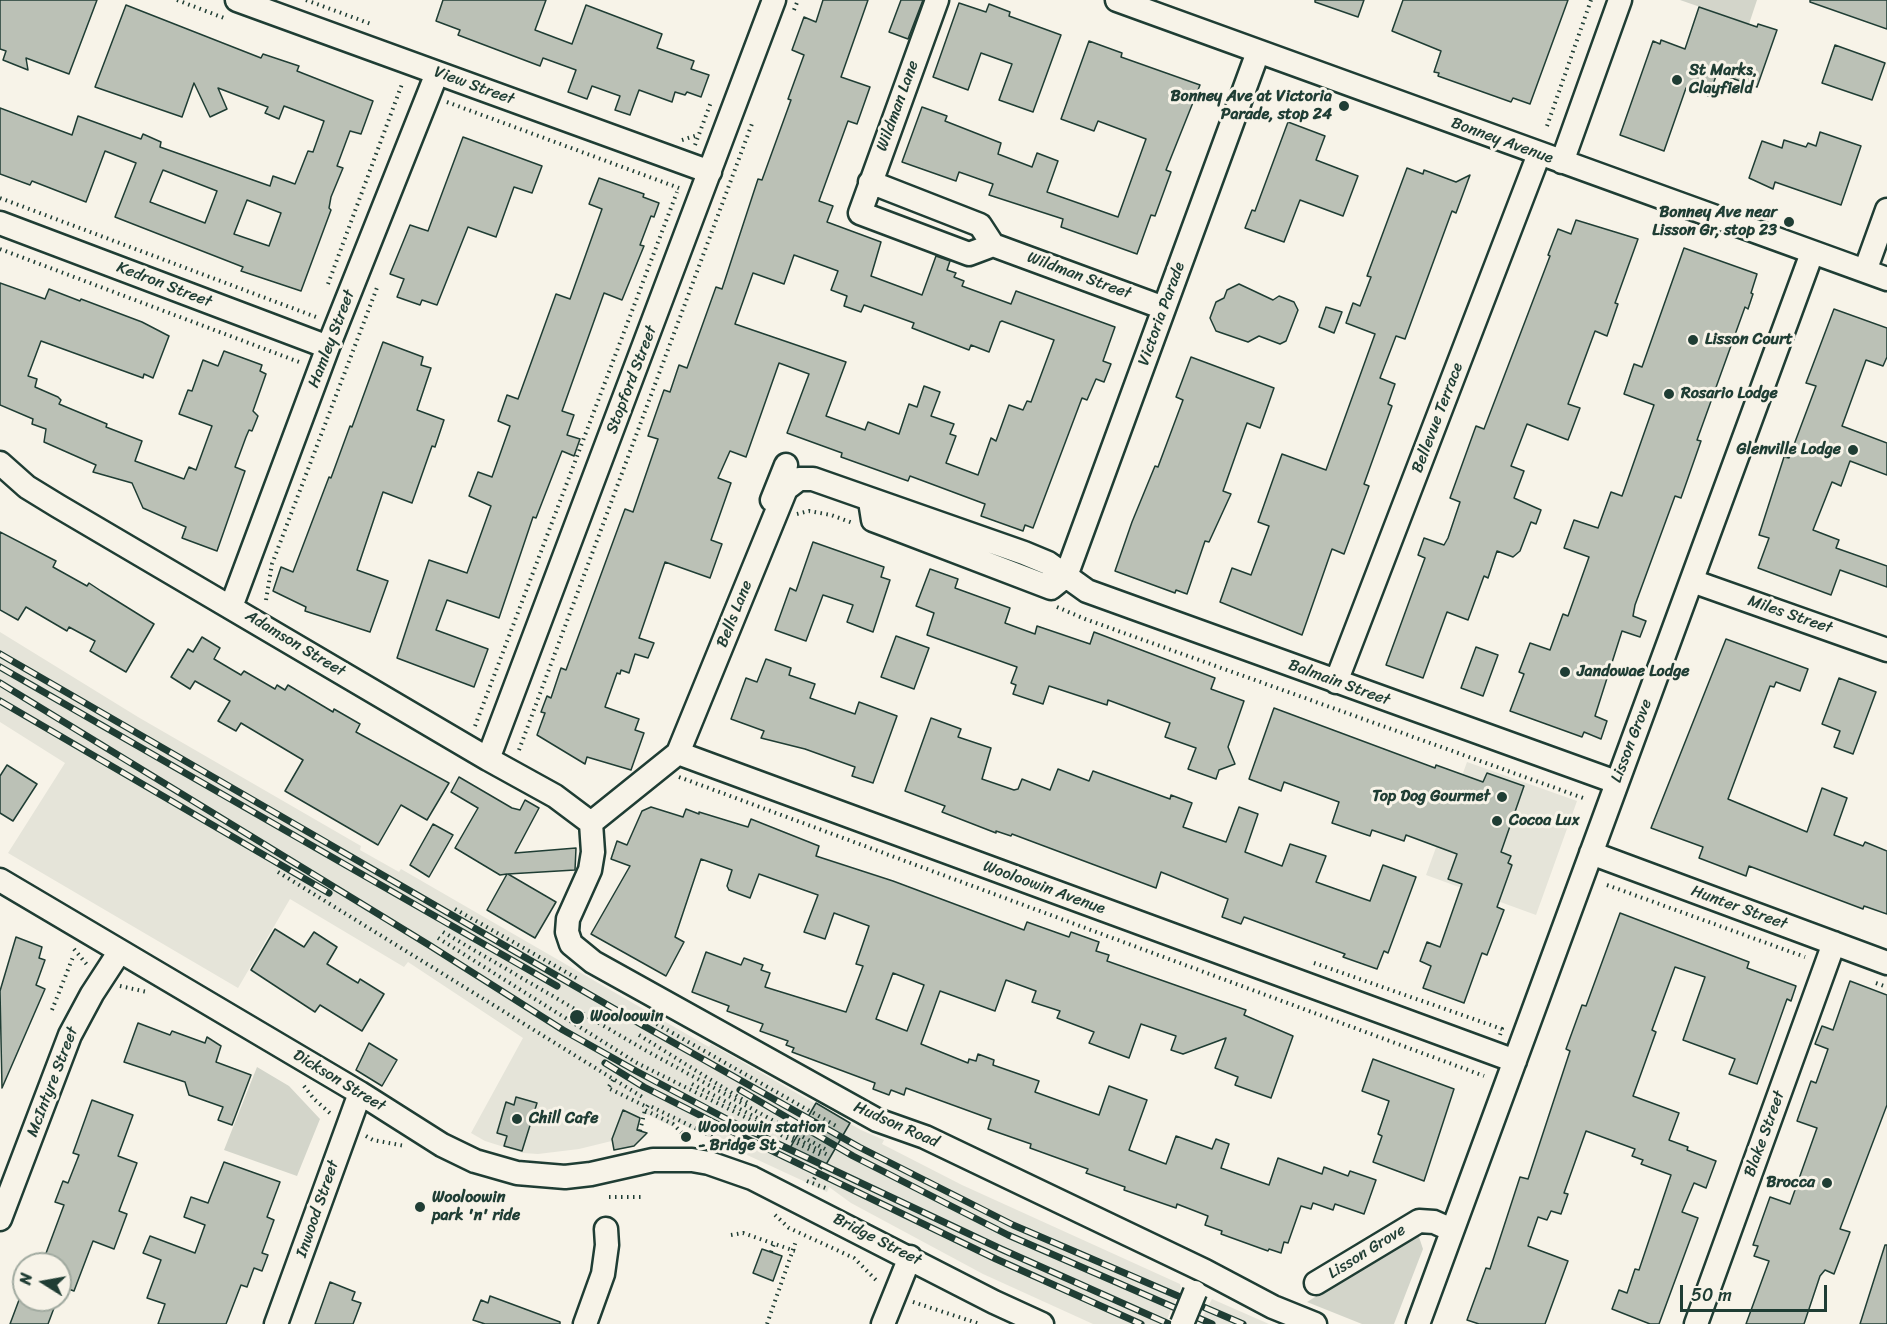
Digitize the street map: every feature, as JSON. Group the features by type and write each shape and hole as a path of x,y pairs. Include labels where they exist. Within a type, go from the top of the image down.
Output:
{"street":[{"name":"View Street","path":"237,0 710,172"},
{"name":"Stopford Street","path":"488,759 774,0"},
{"name":"Wildman Lane","path":"937,0 860,213 969,254 993,245"},
{"name":"Bonney Avenue","path":"1117,0 1162,8 1258,52 1887,279"},
{"path":"1562,162 1620,0"},
{"name":"Victoria Parade","path":"1066,576 1258,52"},
{"name":"Hamley Street","path":"231,607 328,347 437,73"},
{"name":"Bellevue Terrace","path":"1336,682 1539,154"},
{"name":"Wildman Street","path":"870,183 980,225 993,245 1164,308"},
{"path":"1865,271 1887,210"},
{"name":"Kedron Street","path":"0,223 328,347"},
{"name":"Lisson Grove","path":"1418,1324 1812,253"},
{"name":"Adamson Street","path":"0,463 27,487 58,506 488,759 555,796 591,823"},
{"name":"Balmain Street","path":"792,472 1024,553 1048,563 1088,591 1616,782"},
{"name":"Bells Lane","path":"678,753 792,472"},
{"name":"Miles Street","path":"1692,581 1887,650"},
{"path":"591,823 678,753"},
{"name":"Wooloowin Avenue","path":"678,753 1515,1061"},
{"name":"Hudson Road","path":"591,823 593,852 590,870 568,919 567,932 571,944 580,953 877,1120 925,1137 1204,1271 1273,1307 1315,1324"},
{"name":"Hunter Street","path":"1591,853 1887,963"},
{"name":"Dickson Street","path":"0,879 463,1156 517,1173 565,1177 591,1174 653,1160 708,1162"},
{"name":"Blake Street","path":"1696,1324 1834,943"},
{"name":"McIntyre Street","path":"0,1219 70,1035 92,994 120,951"},
{"name":"Inwood Street","path":"276,1324 360,1093"},
{"name":"Bridge Street","path":"708,1162 752,1178 994,1302 1042,1324"},
{"name":"Lisson Grove","path":"1316,1283 1419,1221 1434,1222 1452,1230"},
{"path":"585,1324 603,1274 607,1245 606,1229"},
{"path":"883,1324 910,1257"},
{"path":"1182,1324 1204,1271"}],"path":[{"path":"794,11 798,0"},
{"path":"1547,126 1591,0"},
{"path":"324,295 402,84"},
{"path":"440,100 680,186 475,726"},
{"path":"442,113 447,101"},
{"path":"519,750 757,111"},
{"path":"0,198 315,320 320,306"},
{"path":"0,249 300,362"},
{"path":"266,600 272,564 380,278"},
{"path":"809,511 831,515 861,526"},
{"path":"1048,603 1085,619 1586,799"},
{"path":"678,778 1484,1076"},
{"path":"278,872 644,1098"},
{"path":"1607,885 1806,957"},
{"path":"455,909 587,984"},
{"path":"443,932 645,1050 825,1149"},
{"path":"438,938 637,1063 821,1155"},
{"path":"52,1010 73,957"},
{"path":"639,1014 838,1127"},
{"path":"639,1035 763,1112"},
{"path":"690,1089 694,1085 696,1076"},
{"path":"613,1080 608,1088 673,1124 682,1133"},
{"path":"694,1085 828,1155"},
{"path":"640,1131 648,1105 744,1152"},
{"path":"812,1180 821,1167"},
{"path":"801,1178 812,1180 828,1189"},
{"path":"609,1197 642,1197"},
{"path":"731,1235 743,1233 795,1251"},
{"path":"767,1324 795,1251 796,1241"},
{"path":"771,1252 774,1244"}],"shaded area":[{"path":"1680,0 1757,0 1749,24"},
{"path":"0,632 138,717 361,846 360,850 399,872 401,869 709,1047 711,1044 861,1130 884,1140 882,1144 962,1185 1180,1284 1181,1287 1165,1324 1093,1324 983,1274 851,1203 829,1187 827,1192 676,1122 673,1127 646,1114 644,1117 641,1115 637,1130 632,1136 579,1149 538,1154 523,1153 485,1141 471,1133 523,1038 408,962 404,967 290,899 238,988 8,853 65,763 0,722"},
{"path":"1467,762 1577,801 1536,915 1426,875"},
{"path":"257,1067 289,1086 320,1119 297,1176 224,1150"},
{"path":"1412,1237 1419,1237 1423,1249 1394,1324 1362,1324 1307,1302"},
{"path":"1212,1299 1269,1324 1199,1324"}],"building":[{"path":"0,0 97,0 69,74 26,58 28,70 3,60 6,51 0,49"},
{"path":"443,0 546,0 535,30 572,44 586,5 662,34 657,48 694,61 691,69 709,75 701,97 687,92 685,95 675,92 672,102 639,90 630,115 615,110 620,96 592,86 587,99 568,92 576,70 543,58 540,66 458,35 460,30 436,21"},
{"path":"823,0 868,0 841,77 870,87 857,124 848,121 819,201 833,206 827,222 881,242 871,276 922,295 936,256 950,261 947,270 956,273 954,277 964,281 962,286 1011,304 1016,291 1115,327 1103,361 1111,364 1104,382 1096,379 1087,400 1082,398 1033,528 1025,525 1023,531 981,516 985,504 910,476 908,481 841,457 842,453 787,433 809,374 779,363 746,457 730,451 718,478 731,483 711,540 722,544 710,578 665,562 639,638 654,643 648,658 635,654 629,673 621,670 620,674 617,673 605,707 639,719 635,730 644,733 631,770 587,757 585,764 537,735 545,713 541,712 547,696 551,698 561,668 566,670 625,509 633,512 658,439 648,436 664,390 670,392 679,365 687,368 716,287 722,289 758,179 762,180 791,100 788,99 804,55 792,50 804,17 816,22","holes":["794,255 838,271 831,290 847,296 844,306 861,312 864,305 914,323 912,328 969,350 971,345 989,352 1002,321 1054,340 1031,402 1027,401 1023,410 1009,405 996,441 991,438 978,475 946,463 956,436 950,434 954,424 931,416 940,392 924,386 917,407 909,404 899,434 868,422 865,430 826,416 846,362 735,324 753,273 784,284"]},
{"path":"901,0 923,0 908,39 889,32"},
{"path":"1315,0 1364,0 1358,17 1315,2"},
{"path":"1403,0 1568,0 1530,104 1513,98 1511,102 1438,76 1439,73 1434,72 1441,51 1392,31"},
{"path":"1810,0 1887,0 1887,29 1810,2"},
{"path":"959,3 986,12 989,4 1010,12 1009,16 1061,35 1033,112 999,100 1012,64 981,53 968,90 933,77"},
{"path":"126,5 261,58 263,54 299,66 297,71 373,101 361,134 350,131 337,166 343,168 331,197 329,208 331,210 301,291 241,271 243,267 115,217 136,163 105,151 86,202 32,181 30,185 0,174 0,108 72,135 78,116 141,139 143,134 161,142 160,147 270,186 273,176 295,184 308,151 313,152 324,121 284,106 279,119 265,113 268,107 218,88 227,109 210,117 194,83 182,117 95,87","holes":["163,170 217,191 205,223 150,202","247,200 281,213 269,246 234,234"]},
{"name":"St Marks, Clayfield","path":"1699,7 1757,27 1758,24 1777,30 1757,87 1717,73 1709,96 1686,88 1664,151 1620,135 1653,41 1660,44 1661,40 1685,49"},
{"path":"1089,41 1122,53 1121,57 1200,85 1166,170 1171,172 1155,216 1151,215 1137,254 1061,227 1063,219 989,195 993,184 959,172 956,181 902,162 922,107 947,116 945,121 1001,143 998,154 1032,167 1037,153 1058,161 1047,192 1118,217 1146,139 1098,121 1094,131 1061,119"},
{"path":"1835,45 1885,63 1872,100 1822,83"},
{"path":"1288,122 1325,136 1316,160 1358,176 1343,216 1300,200 1284,242 1245,228 1252,210 1255,211"},
{"path":"1820,132 1861,146 1841,205 1775,182 1773,189 1749,178 1762,141 1782,148 1784,140 1806,147 1808,143 1816,146"},
{"path":"463,137 542,166 532,193 514,187 496,237 468,227 437,305 422,300 420,305 397,297 404,279 390,274 410,225 428,231"},
{"path":"1407,168 1423,174 1424,170 1456,182 1470,175 1456,213 1452,211 1405,339 1396,336 1380,378 1395,384 1388,404 1392,406 1364,484 1369,486 1344,554 1332,549 1302,635 1220,602 1232,568 1251,575 1269,526 1258,522 1282,454 1326,470 1375,334 1346,323 1353,303 1360,306 1371,277 1367,276"},
{"path":"599,178 644,194 643,197 659,203 654,217 651,216 640,245 644,246 622,300 604,293 562,411 574,415 567,435 580,439 574,456 562,451 536,518 533,517 499,618 447,600 436,630 488,649 474,687 397,658 429,560 467,573 491,506 469,496 478,472 492,477 510,426 498,421 507,395 518,399 556,294 570,299 602,209 589,204"},
{"path":"1576,220 1638,239 1615,303 1618,304 1607,336 1595,331 1568,404 1580,408 1568,440 1527,424 1511,466 1524,471 1514,498 1541,510 1536,524 1531,522 1520,551 1513,557 1497,551 1488,578 1484,576 1468,620 1447,612 1423,678 1386,665 1425,558 1418,555 1424,538 1444,545 1448,538 1460,502 1450,498 1476,426 1484,429 1550,256 1548,255 1558,229 1571,234"},
{"path":"1684,248 1757,274 1751,293 1753,294 1748,309 1745,307 1697,440 1701,441 1681,498 1675,496 1635,605 1633,616 1646,621 1640,637 1622,631 1595,716 1607,721 1601,739 1584,732 1582,737 1510,711 1524,674 1519,672 1530,643 1550,650 1563,614 1568,616 1589,557 1564,548 1574,520 1598,528 1611,492 1622,496 1654,405 1624,394 1634,364 1642,367"},
{"path":"0,283 45,299 49,289 80,301 81,299 142,322 169,336 153,378 144,374 143,378 41,341 28,376 37,379 35,387 58,397 61,400 59,404 107,424 106,427 142,441 135,461 184,479 189,467 196,470 212,426 179,414 188,390 192,391 203,360 218,366 224,351 262,365 260,371 266,374 253,411 258,416 252,431 249,430 235,467 245,471 217,551 182,538 186,527 143,508 132,483 93,472 96,465 44,442 46,429 32,424 33,419 0,405"},
{"path":"1239,284 1273,300 1279,296 1294,302 1298,310 1286,341 1280,344 1259,336 1248,342 1216,331 1210,318 1216,302 1224,298 1227,290"},
{"path":"1326,307 1342,312 1334,333 1319,327"},
{"path":"1834,309 1887,328 1887,357 1883,366 1866,360 1842,426 1887,443 1887,475 1850,461 1841,486 1832,482 1813,530 1839,540 1836,548 1887,566 1887,587 1840,570 1831,595 1758,568 1769,538 1759,535 1784,457 1789,458 1816,386 1806,383"},
{"path":"383,342 423,357 421,365 431,368 417,410 444,420 435,447 432,446 412,503 383,492 357,570 388,581 370,632 305,611 306,607 273,591 281,567 293,572 329,477 331,478 350,426 352,427"},
{"path":"1191,357 1274,388 1260,428 1247,423 1223,491 1231,494 1209,542 1205,541 1187,594 1176,590 1175,593 1115,571 1132,522 1155,466 1158,467 1183,400 1176,397"},
{"path":"0,532 56,561 53,567 87,586 89,583 154,624 126,672 90,651 95,641 69,627 67,631 26,607 18,620 0,610"},
{"path":"813,542 884,567 881,577 890,580 873,632 847,622 853,605 823,595 806,641 775,630 790,588 796,591"},
{"path":"930,569 958,579 955,588 1010,608 1005,623 1035,634 1037,626 1090,644 1094,632 1215,678 1211,689 1244,701 1228,747 1235,764 1219,770 1216,779 1188,769 1196,748 1165,737 1170,723 1108,700 1107,705 1049,686 1043,704 1013,694 1016,685 1011,683 1017,667 927,635 934,613 916,606"},
{"path":"896,636 929,648 914,689 881,677"},
{"path":"202,637 220,648 214,659 241,675 244,671 275,689 277,685 285,690 288,685 333,712 334,709 360,724 356,732 449,783 427,820 401,805 378,845 285,791 303,760 241,723 236,731 218,721 230,701 195,681 190,689 171,677 188,649 193,652"},
{"path":"1726,639 1808,669 1800,691 1776,682 1774,687 1770,686 1728,799 1807,832 1822,788 1847,798 1834,835 1863,846 1865,842 1887,851 1887,914 1864,906 1863,909 1749,866 1746,876 1699,858 1703,847 1651,828"},
{"path":"1476,647 1498,655 1483,696 1461,688"},
{"path":"766,659 791,668 789,675 815,684 810,698 855,714 859,702 897,716 873,783 852,776 855,767 805,749 761,738 764,731 731,719 746,678 757,682"},
{"path":"1839,678 1876,692 1853,754 1834,747 1840,731 1822,724"},
{"path":"1274,708 1435,768 1436,765 1483,782 1487,773 1524,786 1501,852 1511,856 1508,863 1512,865 1497,907 1504,910 1487,955 1482,953 1464,1003 1423,988 1431,966 1420,961 1427,942 1440,947 1462,884 1448,879 1457,854 1406,835 1404,841 1372,830 1370,836 1332,823 1339,802 1284,782 1281,791 1249,779"},
{"path":"931,718 961,729 958,737 991,748 982,779 1014,790 1018,789 1022,779 1050,790 1058,769 1089,781 1093,771 1170,799 1171,795 1192,803 1183,827 1226,842 1239,807 1258,814 1245,852 1282,866 1290,844 1326,856 1316,882 1370,901 1383,865 1416,877 1388,953 1384,951 1377,969 1343,957 1345,954 1244,917 1241,924 1222,917 1228,899 1161,872 1156,888 1012,834 1011,836 996,831 996,833 942,812 945,806 905,791"},
{"path":"7,765 37,784 13,821 0,813 0,776"},
{"path":"459,777 512,808 520,810 525,800 539,808 515,853 576,848 575,870 508,874 556,902 535,938 487,910 507,874 500,875 455,848 478,808 451,792"},
{"path":"651,807 683,817 686,809 748,827 751,819 819,846 816,856 893,881 1024,930 1027,922 1069,937 1071,932 1099,942 1096,951 1109,955 1107,961 1246,1010 1244,1015 1293,1036 1271,1098 1235,1085 1238,1077 1215,1068 1226,1038 1183,1054 1171,1050 1176,1036 1141,1024 1129,1058 1089,1043 1094,1032 1057,1018 1060,1011 1032,1002 1036,991 1006,980 995,1011 940,991 921,1044 968,1063 969,1059 976,1061 978,1054 994,1060 993,1065 1039,1081 1035,1092 1099,1115 1109,1086 1147,1100 1129,1150 1166,1164 1176,1136 1212,1149 1216,1139 1229,1144 1221,1168 1269,1185 1278,1158 1322,1174 1324,1167 1348,1176 1350,1171 1376,1180 1364,1214 1335,1204 1333,1210 1313,1203 1311,1209 1301,1206 1288,1243 1284,1242 1281,1253 1269,1249 1268,1251 1221,1234 1222,1231 1205,1225 1208,1216 1177,1204 1176,1208 1124,1190 1125,1187 1086,1173 1088,1169 1030,1148 1031,1144 988,1129 991,1119 906,1088 904,1095 891,1090 889,1095 873,1089 875,1083 792,1052 794,1048 786,1045 788,1041 760,1031 763,1024 727,1011 729,1006 692,992 706,952 741,965 744,958 763,965 761,970 770,973 765,987 846,1012 863,966 856,964 869,926 834,913 825,939 804,932 818,895 759,874 750,898 729,890 727,886 732,870 701,859 675,937 684,942 666,976 591,934 630,866 611,859 617,841 627,845 642,811","holes":["893,973 924,985 907,1031 876,1019"]},
{"path":"433,824 453,835 429,877 410,865"},
{"path":"1620,913 1749,962 1747,968 1796,986 1791,1001 1787,999 1757,1084 1729,1074 1735,1059 1683,1040 1705,977 1675,967 1652,1030 1656,1032 1633,1096 1679,1113 1669,1140 1716,1161 1706,1188 1694,1183 1682,1212 1698,1218 1659,1324 1650,1324 1612,1309 1619,1290 1627,1293 1635,1269 1639,1270 1671,1175 1641,1164 1643,1160 1632,1156 1635,1149 1586,1131 1564,1193 1568,1194 1561,1214 1551,1211 1547,1220 1538,1217 1528,1246 1568,1261 1545,1324 1479,1324 1467,1320 1486,1268 1490,1269 1520,1177 1528,1179 1570,1051 1566,1049 1582,1005 1586,1006"},
{"path":"275,929 304,947 314,932 337,947 327,964 358,983 360,979 384,994 362,1031 320,1005 315,1012 251,970"},
{"path":"16,937 42,947 39,958 45,960 36,985 45,989 2,1088 0,991"},
{"path":"1850,981 1887,995 1887,1105 1840,1229 1850,1232 1834,1274 1825,1270 1820,1276 1804,1324 1746,1324 1769,1261 1754,1256 1758,1246 1753,1245 1770,1197 1790,1204 1817,1128 1797,1121 1811,1081 1816,1083 1828,1049 1815,1044 1822,1026 1833,1030"},
{"path":"138,1023 170,1035 172,1031 205,1043 207,1037 221,1046 216,1062 251,1075 232,1125 218,1120 223,1107 189,1095 185,1082 124,1062"},
{"path":"369,1043 397,1060 382,1086 356,1070"},
{"path":"1373,1059 1454,1089 1424,1181 1373,1162 1382,1136 1378,1134 1389,1101 1362,1091"},
{"name":"Chill Cafe","path":"516,1097 537,1103 522,1151 504,1146 507,1136 497,1133 506,1102 514,1105"},
{"path":"92,1100 133,1115 118,1156 137,1163 119,1211 127,1214 114,1249 93,1241 74,1291 72,1290 72,1252 46,1252 64,1205 55,1202 63,1181 68,1183 79,1155 73,1153"},
{"path":"816,1103 850,1123 824,1168 790,1148"},
{"path":"623,1110 640,1118 637,1130 647,1133 634,1146 614,1150 612,1139"},
{"path":"224,1162 280,1182 267,1217 274,1220 262,1253 268,1255 262,1271 254,1268 247,1287 241,1285 226,1324 158,1324 165,1304 147,1298 161,1260 143,1253 150,1236 195,1253 205,1225 184,1217 191,1197 208,1203"},
{"path":"1885,1245 1887,1245 1887,1324 1860,1324"},
{"path":"762,1249 782,1256 773,1281 753,1273"},
{"path":"330,1282 355,1292 352,1300 361,1303 353,1324 315,1324"},
{"path":"490,1296 560,1322 560,1324 485,1324 473,1320 481,1300 488,1303"},
{"path":"14,1312 52,1312 48,1324 10,1324"}],"railway":[{"path":"0,654 644,1026 859,1147 1013,1225 1243,1324"},
{"path":"0,667 557,986"},
{"path":"0,683 429,945 563,1030 636,1071 740,1126 1001,1249 1169,1324"},
{"path":"0,701 329,893"},
{"path":"605,1063 644,1087 737,1134 996,1259 1141,1324"},
{"path":"740,1090 853,1156 1008,1235 1212,1324"}],"place":[{"name":"St Marks, Clayfield","path":"1677,80"},
{"name":"Bonney Ave at Victoria Parade, stop 24","path":"1344,106"},
{"name":"Bonney Ave near Lisson Gr, stop 23","path":"1789,222"},
{"name":"Lisson Court","path":"1693,340"},
{"name":"Rosario Lodge","path":"1669,394"},
{"name":"Glenville Lodge","path":"1853,450"},
{"name":"Jandowae Lodge","path":"1565,672"},
{"name":"Top Dog Gourmet","path":"1502,797"},
{"name":"Cocoa Lux","path":"1497,821"},
{"name":"Wooloowin","path":"577,1017"},
{"name":"Chill Cafe","path":"517,1119"},
{"name":"Wooloowin station - Bridge St","path":"686,1137"},
{"name":"Brocca","path":"1827,1183"},
{"name":"Wooloowin park 'n' ride","path":"420,1207"}]}
